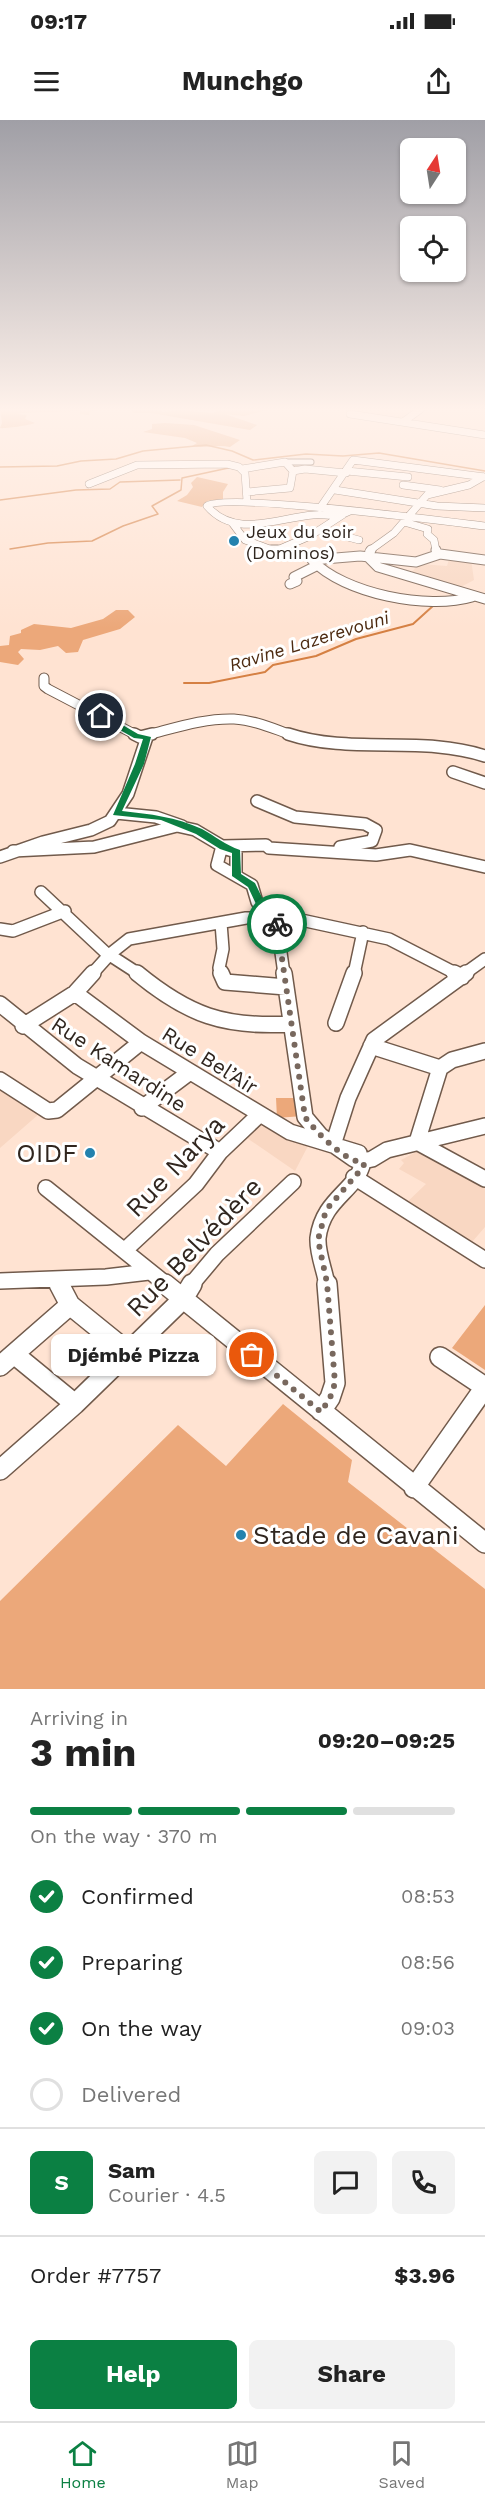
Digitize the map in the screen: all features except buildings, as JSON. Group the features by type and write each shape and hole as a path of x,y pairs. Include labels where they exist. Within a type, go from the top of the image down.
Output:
{"street":[{"path":"89,484 93,482"},
{"path":"243,482 246,501"},
{"path":"246,492 290,488 291,482"},
{"path":"320,508 330,500 338,482"},
{"path":"394,499 405,482"},
{"path":"403,485 442,490 468,487 476,482"},
{"path":"335,490 394,499 485,508"},
{"path":"368,557 368,552 376,543 396,532 423,498 442,490"},
{"path":"347,513 315,515 259,524 233,524 215,516 208,510 207,504 225,500 246,501 485,526"},
{"path":"233,524 245,540 275,551 321,530 347,513"},
{"path":"407,518 428,529 427,534 435,542 437,554"},
{"path":"321,530 359,540"},
{"path":"472,597 435,603 407,600 326,572 316,566 312,560 368,557 422,562 437,554 484,557"},
{"path":"368,557 378,567 472,597 485,599"},
{"path":"290,584 297,581 294,577 316,566"},
{"path":"44,678 44,686 70,698 136,736 147,737 192,723 234,719 253,722 298,739 324,744 433,747 470,751 485,756"},
{"path":"0,857 60,837 83,833 105,824 117,813 140,764 147,737"},
{"path":"453,772 485,783"},
{"path":"257,801 264,807 291,816 365,824 376,830 377,833 372,840 344,846 337,850"},
{"path":"117,813 162,818 199,832 222,847 236,852 236,876"},
{"path":"13,851 66,850 103,846 159,831 186,827"},
{"path":"222,847 256,844 266,845 268,848 337,850 376,855 422,852 485,867"},
{"path":"222,847 217,865 252,885 257,902 271,917 286,987 305,1117 321,1136 333,1145 348,1098 370,1046 392,1026 485,959"},
{"path":"41,892 110,954 165,996 193,1013 270,1026 291,1024"},
{"path":"0,929 13,931 65,912"},
{"path":"23,1026 75,993 110,954 129,939 220,922 271,917 363,932 389,939 408,951 462,977"},
{"path":"220,922 223,949 219,968 225,982 286,987"},
{"path":"336,1023 351,987 363,932"},
{"name":"Rue Bel’Air","path":"75,993 141,1042 259,1114 290,1132 333,1145 359,1161 485,1260"},
{"name":"Rue Kamardine","path":"0,1004 23,1026 95,1078 142,1108 220,1152"},
{"path":"0,1080 48,1112 57,1110 141,1042"},
{"path":"370,1046 440,1068"},
{"path":"417,1142 440,1068 452,1060 485,1051"},
{"path":"142,1108 190,1072"},
{"name":"Rue Narya","path":"125,1250 196,1184 220,1152 259,1114"},
{"path":"321,1412 330,1398 335,1383 327,1283 318,1240 326,1210 359,1161 387,1150 485,1126"},
{"path":"417,1142 485,1179"},
{"name":"Rue Belvédère","path":"0,1470 75,1404 183,1299 188,1289 229,1243 293,1182"},
{"path":"46,1188 90,1225 125,1250 414,1488 485,1543"},
{"path":"0,1281 106,1277 149,1272"},
{"path":"56,1279 70,1305 128,1352"},
{"path":"0,1366 70,1305"},
{"path":"14,1354 75,1404"},
{"path":"414,1488 485,1387 440,1357"}],"shaded area":[{"path":"191,483 228,484 223,492 223,499 207,501 202,507 177,501 187,495 193,487"},
{"path":"450,556 471,559 474,580 457,589 409,575 419,564 447,566"},
{"path":"116,610 128,610 135,617 120,629 83,640 78,652 66,653 58,646 40,650 21,649 18,652 24,659 18,665 0,662 0,646 9,645 10,636 21,633 21,630 34,624 71,628 103,619"},
{"path":"0,1088 39,1114 0,1148"},
{"path":"276,1098 301,1098 302,1116 277,1118"},
{"path":"264,1122 308,1146 295,1171 244,1136 255,1123"},
{"path":"416,1152 485,1187 485,1227 472,1242 466,1241 403,1206 426,1184 399,1169 404,1163 401,1160"},
{"path":"485,1305 485,1370 452,1348"},
{"name":"Stade de Cavani","path":"283,1404 352,1460 348,1482 485,1589 485,1689 0,1689 0,1601 178,1425 226,1466"}],"waterway":[{"path":"0,500 76,490 110,489 120,482"},
{"path":"10,549 48,543 92,541 123,526 158,514 152,506 181,490 182,482"},
{"name":"Ravine Lazerevouni","path":"184,683 209,683 265,672 273,665 316,656 356,639 413,624 434,605"}],"way so far":[{"path":"252,1355 321,1412 330,1398 335,1383 327,1283 318,1240 326,1210 364,1166 363,1162 350,1158 321,1136 305,1117 277,924"}],"place":[{"name":"Jeux du soir (Dominos)","path":"234,541"},
{"name":"OIDF","path":"90,1153"},
{"name":"Djémbé Pizza","path":"252,1355"},
{"name":"Stade de Cavani","path":"241,1535"}],"route":[{"path":"101,716 136,736 147,737 140,764 117,813 162,818 199,832 223,848 236,852 238,865 236,876 252,885 261,909 267,917 276,917 277,924"}]}
